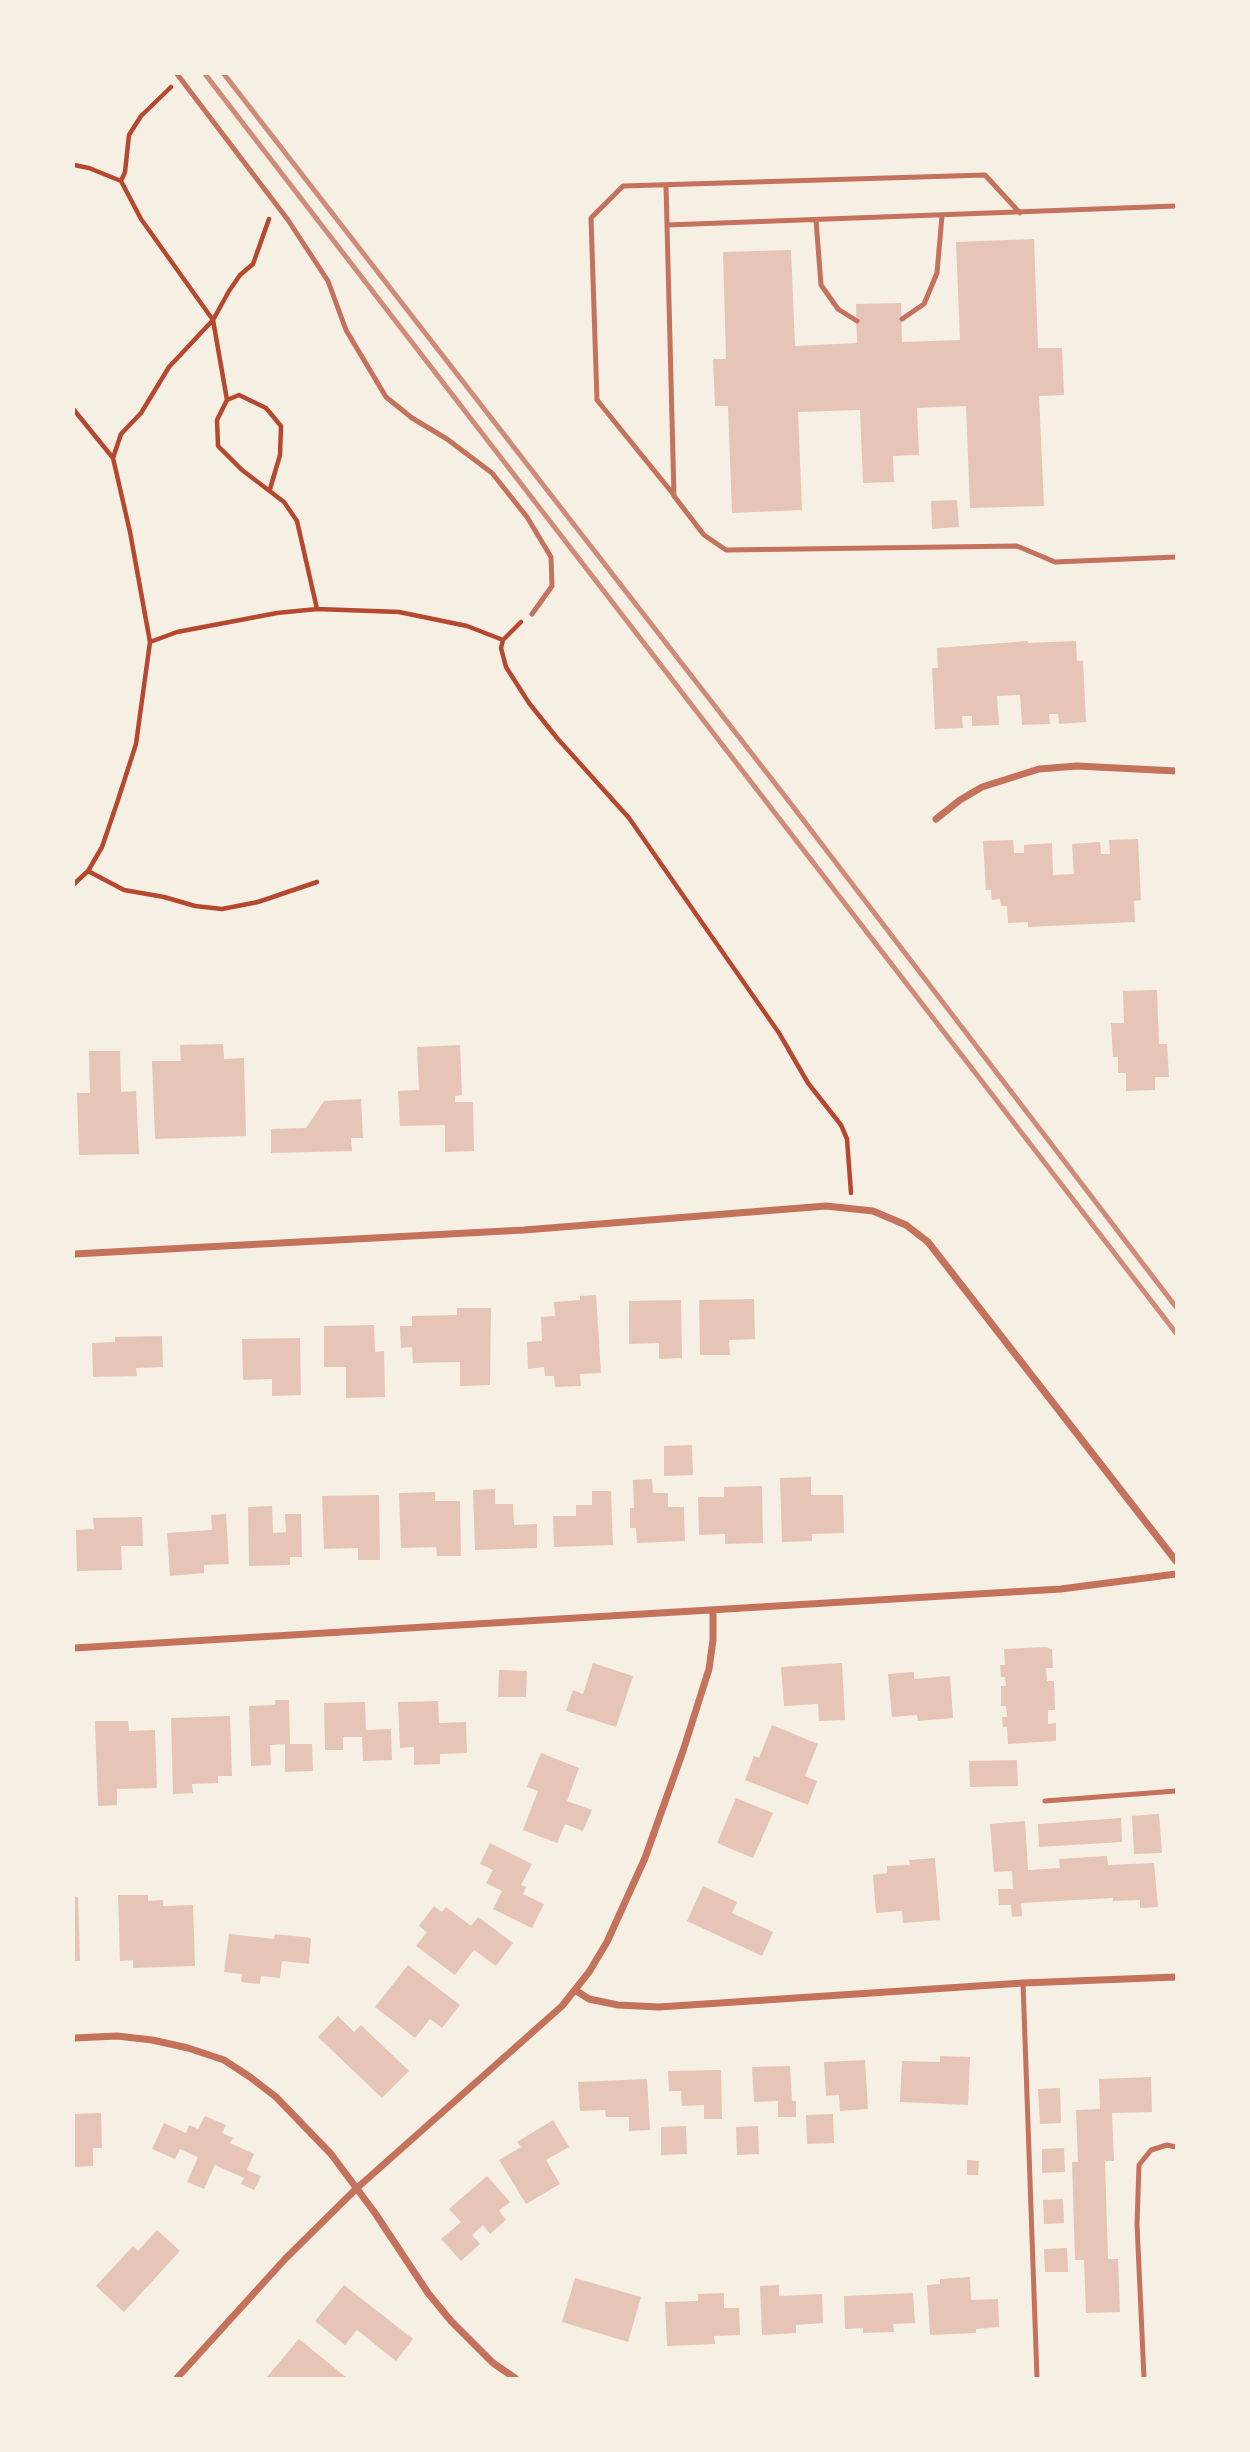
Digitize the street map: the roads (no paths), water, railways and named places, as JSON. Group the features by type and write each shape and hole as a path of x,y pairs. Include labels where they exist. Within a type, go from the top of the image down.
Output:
{"street":[{"path":"936,818 982,786 1039,769 1077,766 1177,771"},
{"path":"74,1254 524,1230 826,1206 873,1211 906,1225 928,1242 1177,1561"},
{"path":"74,1648 713,1612 1061,1589 1177,1574"},
{"path":"177,2378 268,2276 356,2188 493,2069 562,2006 575,1990 607,1942 645,1858 709,1669 713,1612"},
{"path":"575,1990 589,1999 608,2003 659,2007 1023,1983 1177,1977"},
{"path":"74,2038 117,2036 188,2048 224,2060 276,2097 331,2154 428,2293 451,2321 494,2363 515,2378"}],"lane":[{"path":"179,76 274,202 328,281 346,330 386,397 492,473 527,517 551,557 552,586 532,614"},
{"path":"1020,213 985,174 623,186 591,218 597,400 704,535 726,550 1017,546 1055,562 1177,557"},
{"path":"666,185 674,496"},
{"path":"667,225 1177,206"},
{"path":"902,320 925,304 937,273 942,216"},
{"path":"816,220 821,285 838,309 857,321"},
{"path":"1045,1801 1177,1791"},
{"path":"1023,1983 1037,2378"},
{"path":"1144,2378 1137,2224 1139,2165 1151,2150 1167,2145 1177,2147"}],"railway":[{"path":"205,74 1176,1333"},
{"path":"224,74 791,804 1176,1307"}]}
